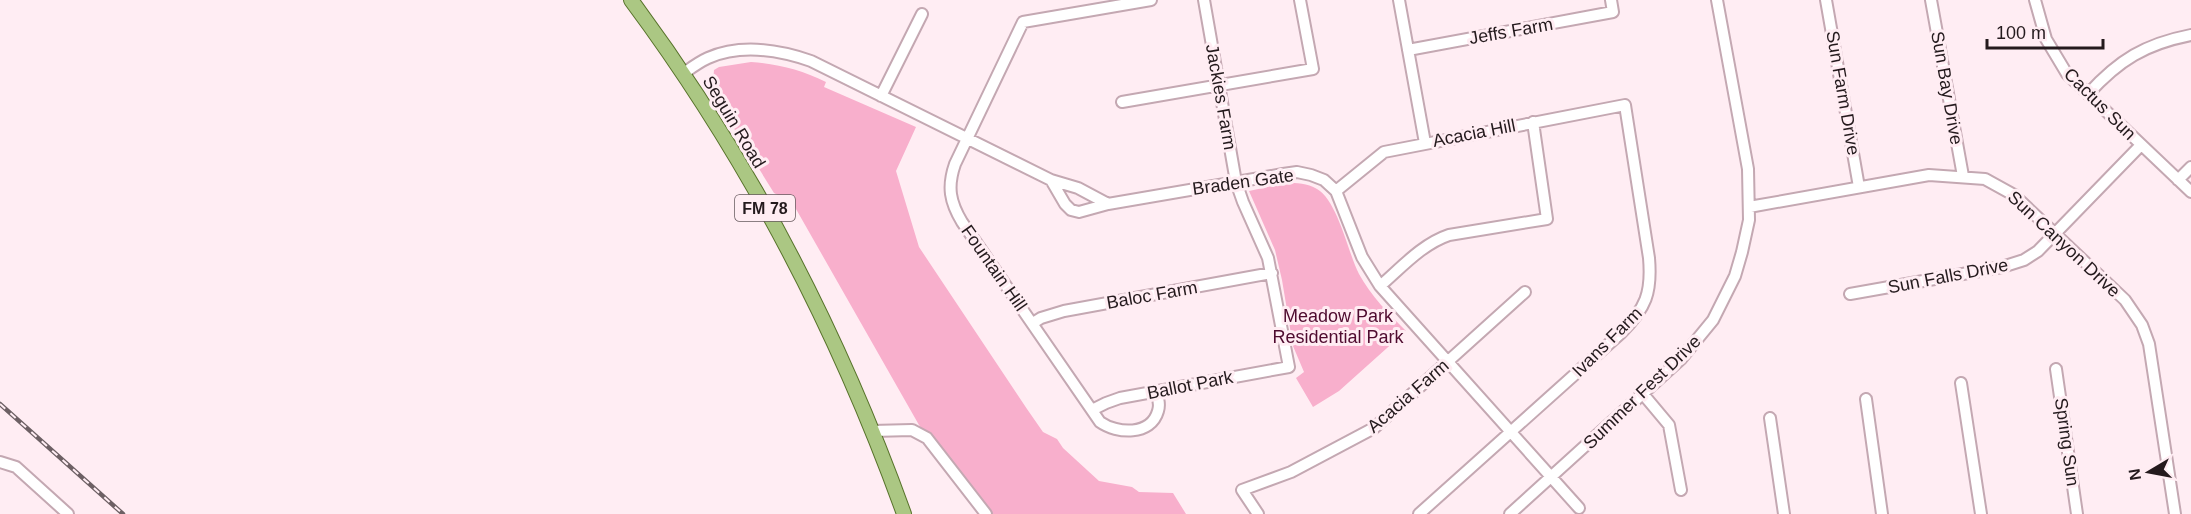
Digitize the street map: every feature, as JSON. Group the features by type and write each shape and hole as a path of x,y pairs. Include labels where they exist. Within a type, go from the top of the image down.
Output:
{"main road":[{"name":"Seguin Road","path":"631,0 684,73 788,250 845,367 904,514"}],"street":[{"name":"Fountain Hill","path":"1151,0 1023,22 968,138 951,176 949,186 954,208 1100,422 1119,431 1142,428 1154,420 1159,410 1156,392"},
{"name":"Jackies Farm","path":"1204,0 1236,182 1268,258 1289,367"},
{"path":"1122,102 1312,69 1300,0"},
{"path":"1399,0 1425,142"},
{"name":"Jeffs Farm","path":"1408,50 1613,12 1611,0"},
{"name":"Summer Fest Drive","path":"1510,514 1681,359 1713,320 1735,276 1742,252 1749,207 1747,161 1717,0"},
{"name":"Sun Farm Drive","path":"1826,0 1859,187"},
{"name":"Sun Bay Drive","path":"1931,0 1963,176"},
{"name":"Cactus Sun","path":"2035,0 2041,26 2052,51 2067,74 2191,192"},
{"path":"881,96 922,14"},
{"path":"2088,94 2112,69 2137,52 2164,41 2191,35"},
{"path":"684,73 707,59 722,54 745,51 793,55 811,61 1051,180 1078,188 1108,204"},
{"name":"Acacia Hill","path":"1336,190 1383,152 1425,142 1625,105"},
{"name":"Ivans Farm","path":"1419,514 1621,333 1636,317 1646,301 1651,280 1650,258 1625,105"},
{"path":"1380,286 1438,239 1449,235 1548,219 1533,122"},
{"name":"Sun Falls Drive","path":"1850,294 2002,267 2024,260 2056,235 2141,145"},
{"path":"2178,180 2191,167"},
{"name":"Braden Gate","path":"1051,180 1065,204 1071,210 1079,212 1108,204 1297,172 1324,180 1336,190"},
{"name":"Sun Canyon Drive","path":"1749,207 1929,175 1985,179 2006,189 2031,209 2124,300 2137,316 2146,334 2175,514"},
{"path":"1336,190 1362,257 1380,286 1579,508"},
{"name":"Baloc Farm","path":"1033,323 1064,311 1272,273"},
{"name":"Acacia Farm","path":"1258,514 1242,490 1291,472 1374,428 1525,292"},
{"name":"Ballot Park","path":"1092,410 1120,398 1289,367"},
{"name":"Spring Sun","path":"2056,369 2077,514"},
{"path":"1961,383 1981,514"},
{"path":"1643,394 1669,425 1681,490"},
{"path":"1866,399 1882,514"},
{"path":"1770,418 1784,514"},
{"path":"872,431 912,430 927,438 986,514"},
{"path":"0,462 16,467 68,514"}],"green space":[{"path":"751,62 790,68 808,74 826,82 824,87 916,127 896,171 919,247 1043,432 1057,439 1063,448 1099,481 1132,487 1139,492 1173,493 1186,514 987,514 919,425 792,202 774,193 712,93 714,70 719,67"},
{"name":"Meadow Park Residential Park","path":"1286,183 1309,186 1324,195 1337,216 1359,274 1369,290 1406,331 1339,391 1313,407 1296,378 1304,372 1293,346 1275,250 1249,191"}],"railway":[{"path":"0,404 123,514"}]}
